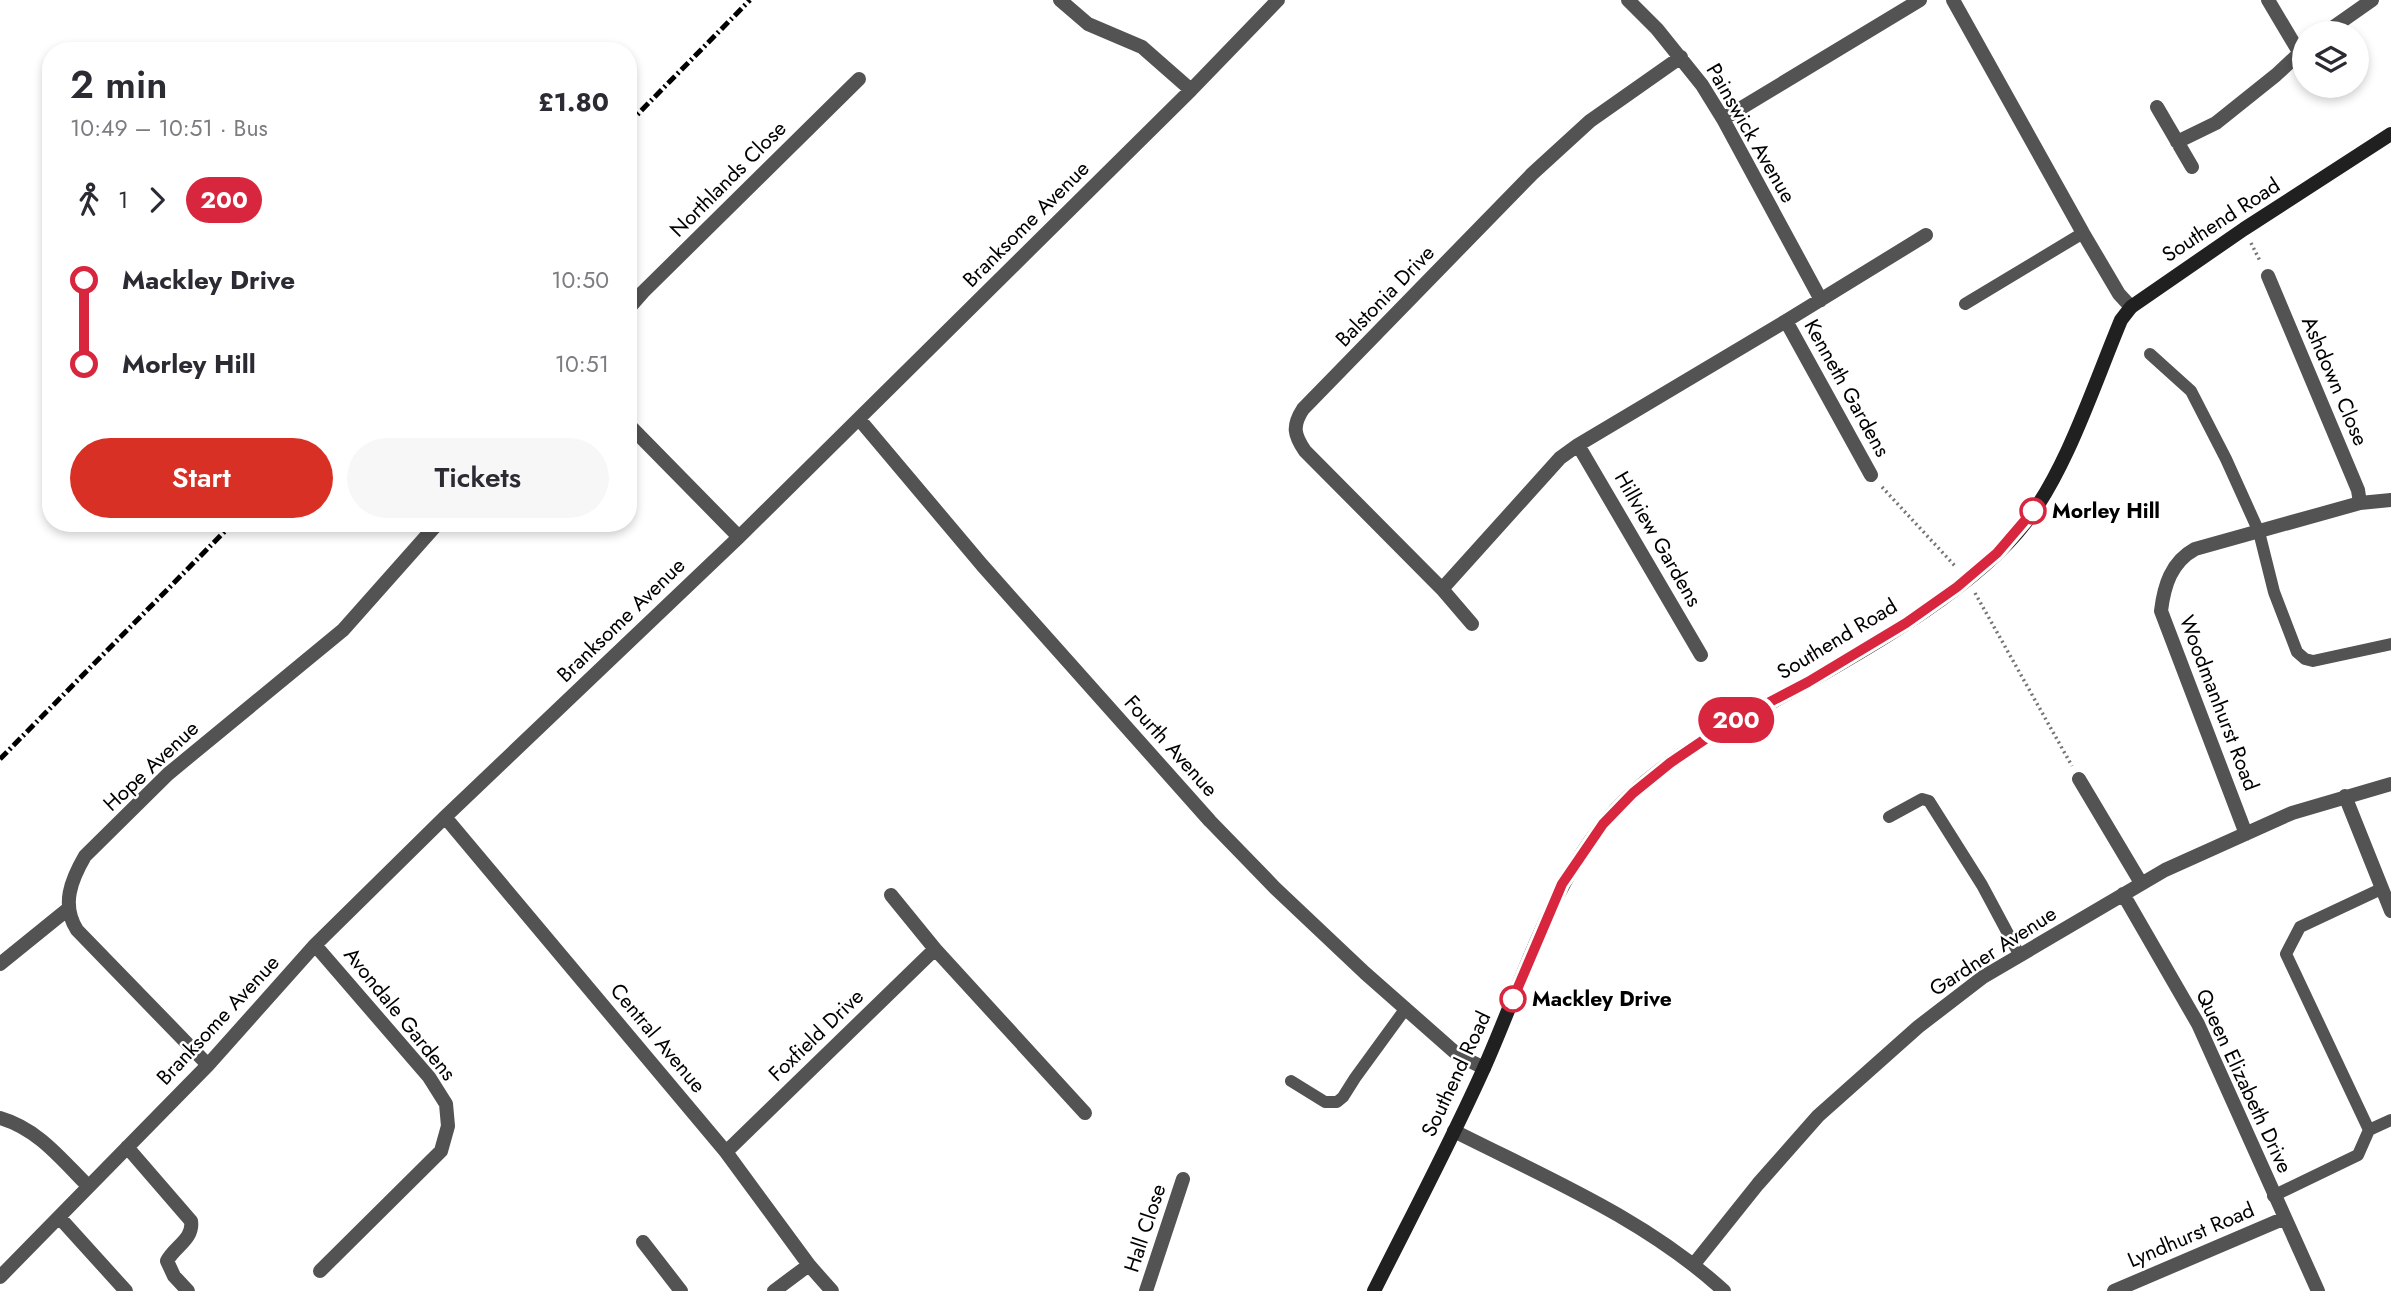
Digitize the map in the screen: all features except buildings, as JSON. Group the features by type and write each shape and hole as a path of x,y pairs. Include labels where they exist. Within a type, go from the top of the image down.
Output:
{"street":[{"path":"1060,0 1088,24 1142,47 1191,90"},
{"name":"Branksome Avenue","path":"0,1277 208,1065 316,945 445,817 739,537 1191,90 1278,0"},
{"name":"Painswick Avenue","path":"1628,0 1681,57 1723,119 1821,300"},
{"path":"1723,119 1920,0"},
{"path":"1953,0 2082,233 2119,294 2131,307"},
{"path":"2268,0 2292,35"},
{"path":"2343,21 2372,0"},
{"name":"Balstonia Drive","path":"1472,624 1442,589 1305,451 1296,439 1296,420 1542,165 1590,121 1681,57"},
{"path":"2177,142 2216,123 2292,60"},
{"name":"Northlands Close","path":"637,299 859,79"},
{"path":"2157,107 2192,167"},
{"name":"Southend Road","path":"1374,1291 1484,1068 1562,884 1603,824 1633,793 1670,763 1726,725 1808,682 1906,623 1957,587 1997,553 2026,522 2047,490 2071,441 2121,320 2131,307 2244,229 2391,134"},
{"path":"1442,589 1560,458 1926,235"},
{"name":"Ashdown Close","path":"2268,276 2358,490 2360,503"},
{"name":"Kenneth Gardens","path":"1786,321 1871,475"},
{"name":"Fourth Avenue","path":"859,419 982,565 1210,821 1293,906 1458,1055 1484,1068"},
{"path":"637,433 739,537"},
{"name":"Hillview Gardens","path":"1578,445 1701,655"},
{"name":"Woodmanhurst Road","path":"2246,834 2161,611 2164,587 2184,555 2195,549 2360,503 2391,500"},
{"name":"Hope Avenue","path":"68,909 68,898 77,870 85,856 169,774 343,630 430,532"},
{"path":"2079,779 2141,883"},
{"name":"Gardner Avenue","path":"1694,1264 1758,1184 1818,1116 1917,1027 1983,977 2141,883 2292,813 2391,784"},
{"path":"2345,796 2391,911"},
{"name":"Central Avenue","path":"445,817 726,1152 809,1265 832,1291"},
{"name":"Queen Elizabeth Drive","path":"2123,894 2198,1024 2273,1196 2318,1291"},
{"path":"891,895 935,949 1085,1113"},
{"path":"0,964 68,909 70,920 77,930 208,1065"},
{"name":"Avondale Gardens","path":"316,945 429,1077 446,1104 449,1126 441,1151 320,1271"},
{"name":"Foxfield Drive","path":"726,1152 935,949"},
{"path":"0,1118 23,1126 88,1186"},
{"path":"1454,1131 1621,1217 1694,1264 1724,1291"},
{"path":"127,1147 191,1221 192,1228 188,1236 167,1261 174,1276 188,1291"},
{"name":"Hall Close","path":"1146,1291 1184,1179"},
{"path":"59,1217 126,1291"},
{"name":"Lyndhurst Road","path":"2113,1291 2285,1218"},
{"path":"643,1242 681,1291"},
{"path":"774,1291 809,1265"}],"lane":[{"path":"1965,304 2082,233"},
{"path":"2150,354 2191,391 2259,531 2274,592 2297,652 2305,659 2313,661 2391,644"},
{"path":"1889,817 1922,799 1929,801 1982,885 2020,956"},
{"path":"2369,1130 2286,954 2300,927 2381,889"},
{"path":"1291,1081 1325,1102 1337,1102 1406,1008"},
{"path":"2273,1196 2358,1155 2369,1130 2391,1120"}],"path":[{"path":"2244,229 2268,276"},
{"path":"1871,475 1964,576"},
{"path":"1970,585 2079,779"}],"railway":[{"path":"637,115 750,0"},
{"path":"0,759 224,532"}],"bus line":[{"name":"200","path":"1513,999 1562,884 1603,824 1633,793 1670,763 1726,725 1808,682 1906,623 1957,587 1997,553 2033,511"}],"place":[{"name":"Morley Hill","path":"2033,511"},
{"name":"Mackley Drive","path":"1513,999"}]}
